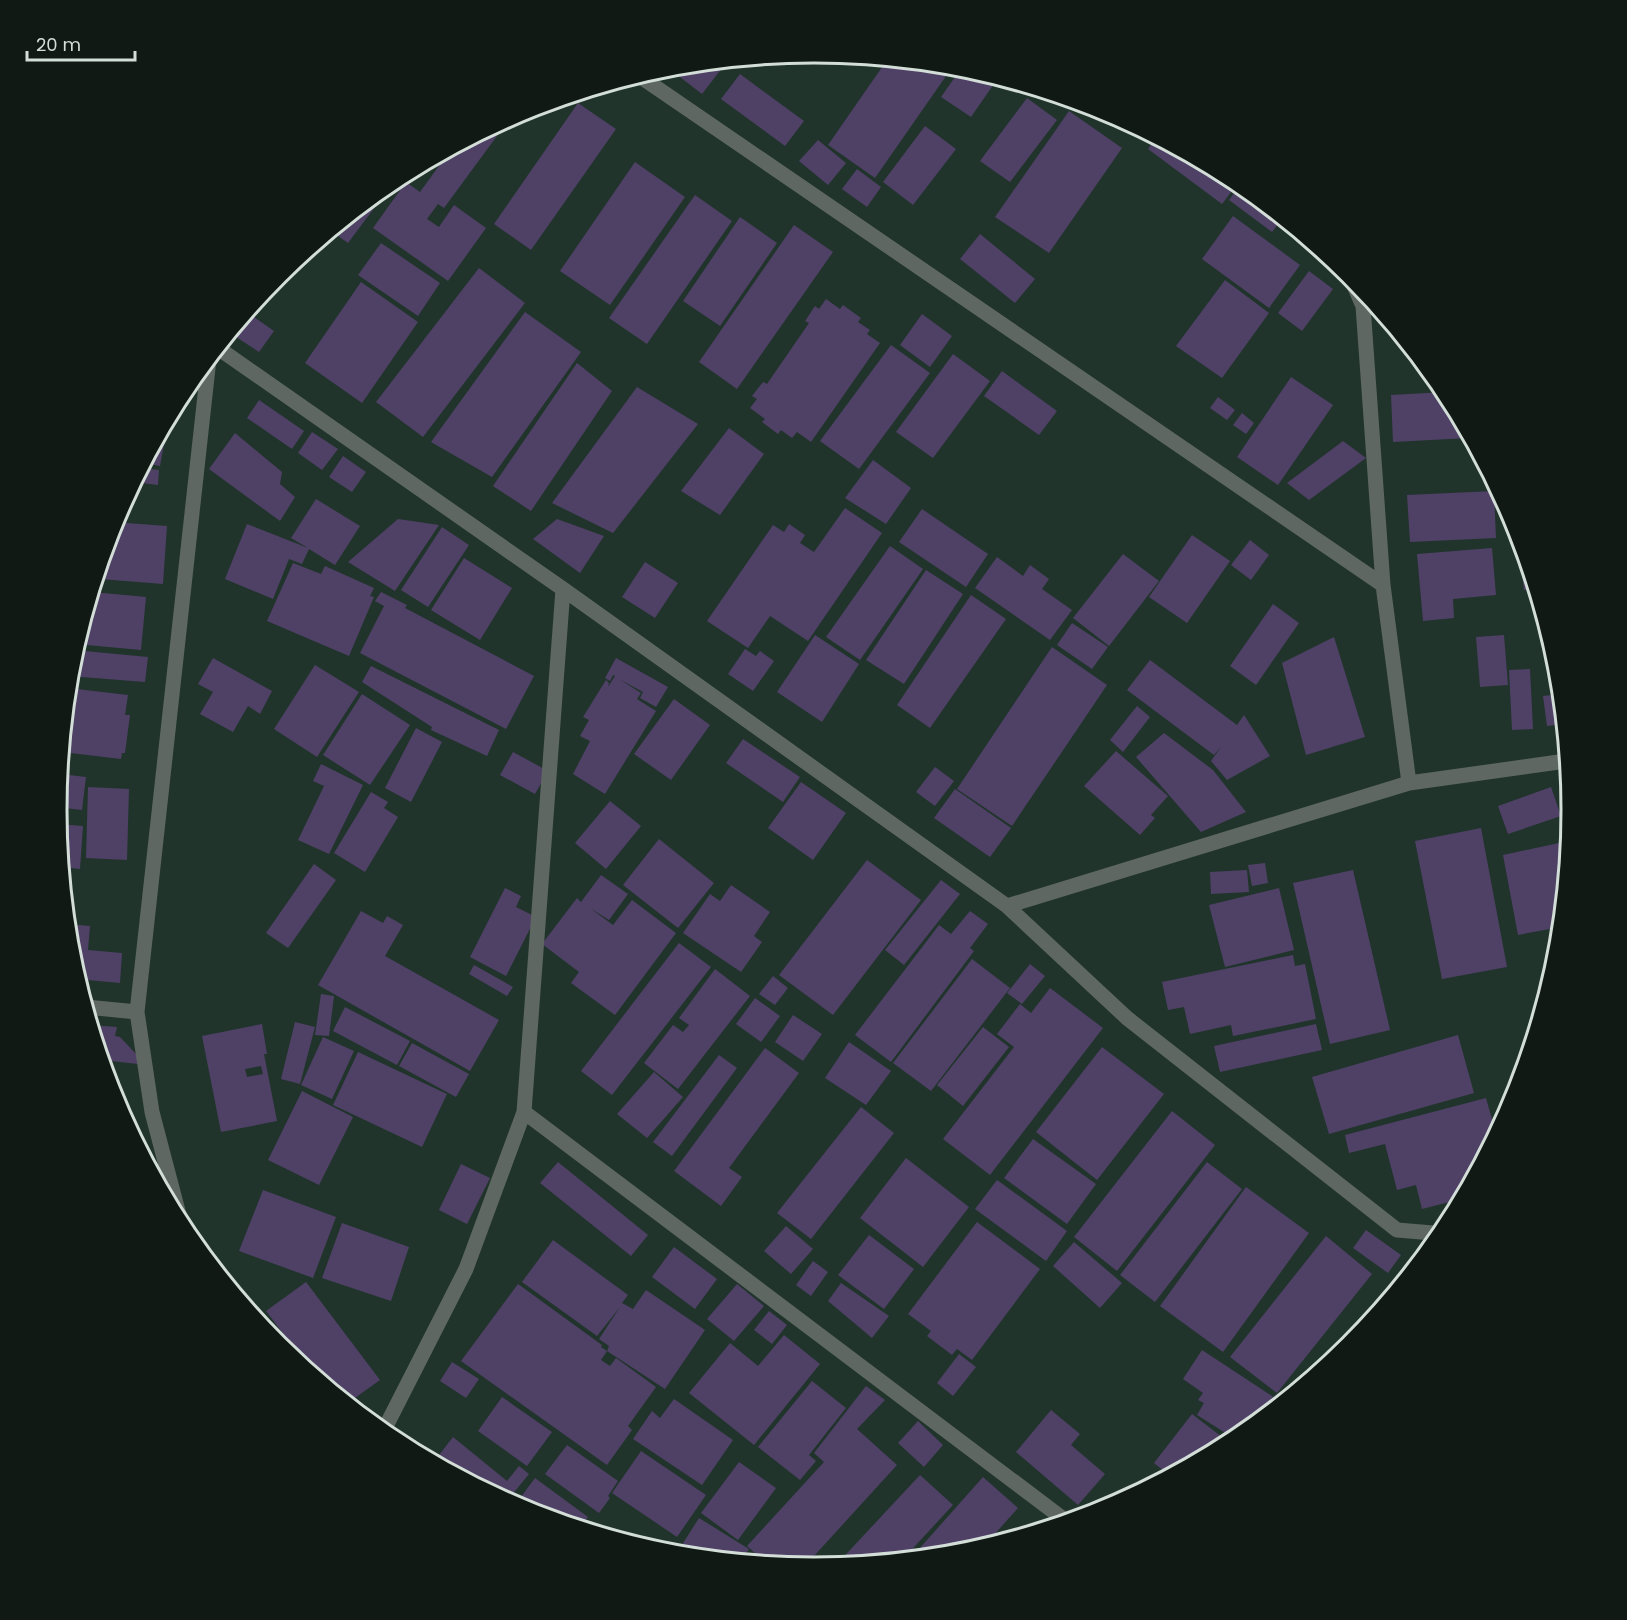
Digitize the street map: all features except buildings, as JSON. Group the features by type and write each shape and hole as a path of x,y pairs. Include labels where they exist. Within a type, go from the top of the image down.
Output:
{"street":[{"path":"648,82 1383,585"},
{"path":"1368,310 1383,585 1408,783"},
{"path":"224,352 563,589 1007,906 1127,1018 1396,1230 1429,1233"},
{"path":"174,1195 152,1112 137,1012 207,374"},
{"path":"387,1423 466,1269 525,1112 563,589"},
{"path":"1007,906 1408,783 1559,762"},
{"path":"93,1008 137,1012"},
{"path":"525,1112 1058,1515"}]}
